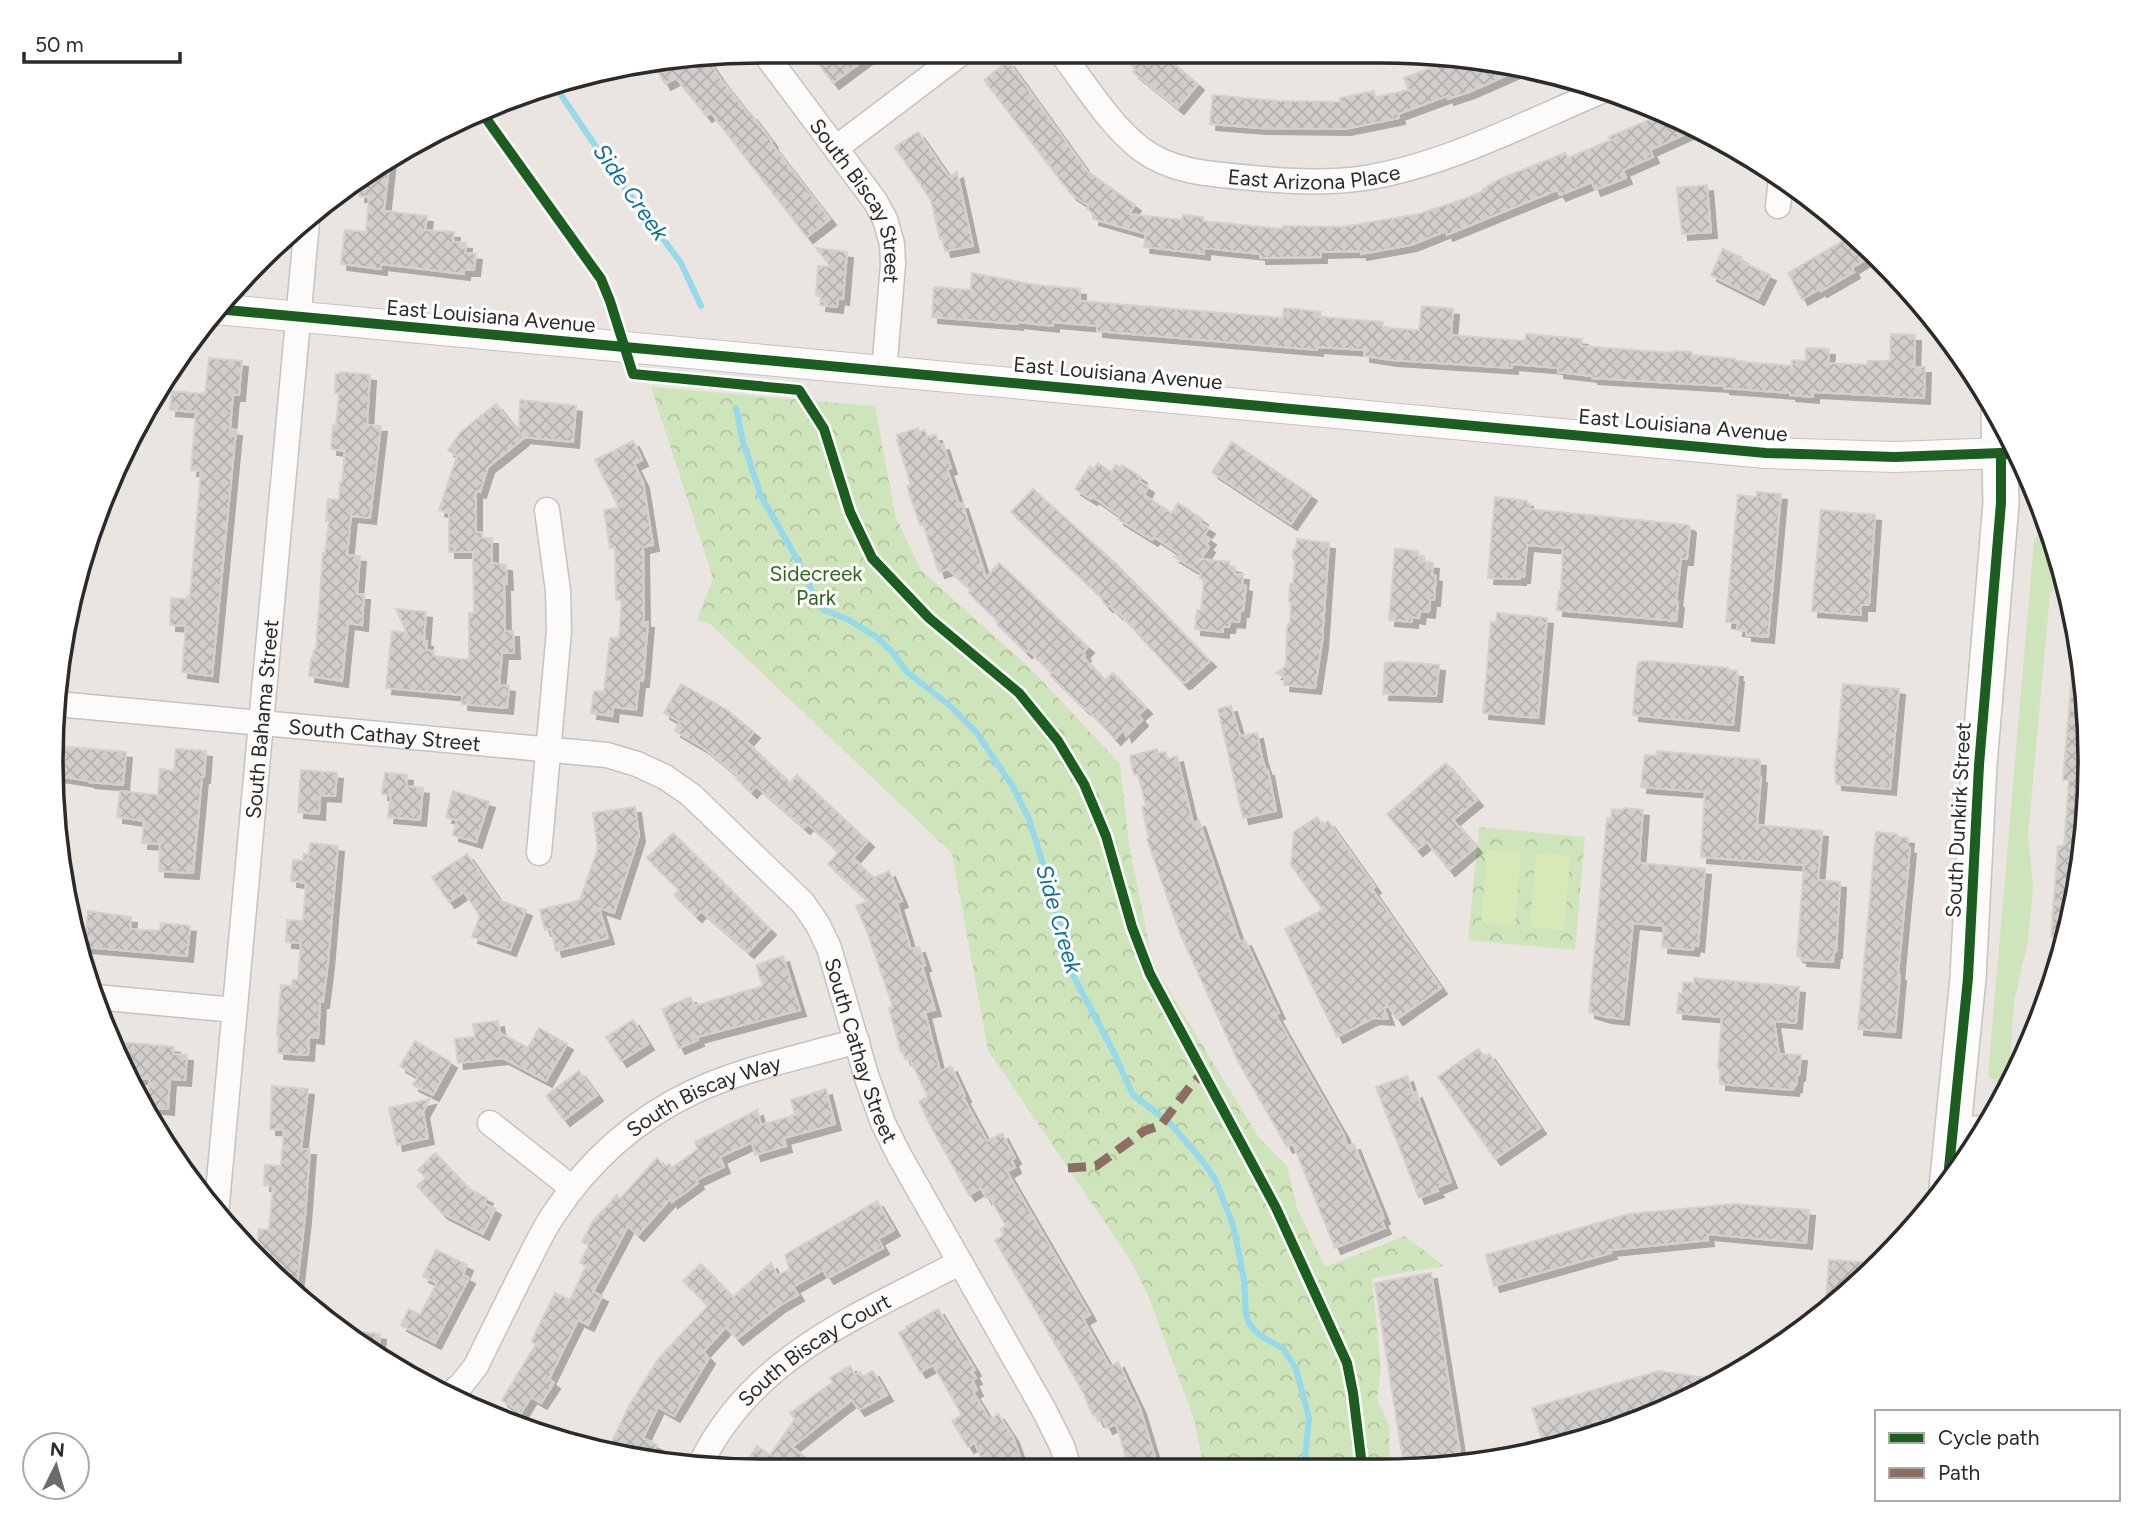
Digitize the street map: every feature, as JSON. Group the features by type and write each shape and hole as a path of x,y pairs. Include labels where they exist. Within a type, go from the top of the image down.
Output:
{"main road":[{"name":"South Dunkirk Street","path":"1969,1129 1968,978 1979,765 2001,503 2009,459"}],"street":[{"name":"South Biscay Street","path":"772,63 876,201 885,219 892,244 893,264 884,372"},
{"path":"836,148 948,63"},
{"name":"East Arizona Place","path":"1069,63 1122,132 1142,150 1186,170 1272,180 1363,178 1404,170 1444,158 1590,96"},
{"path":"1778,205 1780,189"},
{"name":"South Bahama Street","path":"217,1199 306,232"},
{"name":"East Louisiana Avenue","path":"228,310 1766,453 1895,457 2007,455"},
{"path":"539,853 559,631 558,591 547,510"},
{"name":"South Cathay Street","path":"65,705 607,755 637,764 665,777 691,795 803,903 818,925 829,948 883,1123 959,1263 1044,1410 1066,1459"},
{"path":"105,998 235,1010"},
{"name":"South Biscay Way","path":"456,1389 476,1366 552,1216 572,1188 608,1149 663,1108 694,1091 857,1041"},
{"path":"490,1124 572,1188"},
{"name":"South Biscay Court","path":"705,1457 720,1429 740,1404 786,1359 822,1336 959,1263"}],"green space":[{"name":"Sidecreek Park","path":"651,387 875,406 895,515 921,570 1031,669 1120,764 1129,845 1150,950 1159,974 1259,1138 1287,1166 1297,1208 1325,1267 1405,1236 1444,1266 1372,1278 1381,1370 1377,1399 1389,1425 1390,1459 1202,1459 1194,1419 1148,1295 1129,1258 988,1050 952,853 710,624 697,620 713,578"},
{"path":"2040,534 2056,588 2050,593 2028,835 2033,887 2028,941 2014,1002 2010,1061 1997,1086 1998,1082 1988,1076 2034,540"},
{"path":"1479,827 1585,837 1575,950 1468,940"},
{"path":"1487,849 1521,852 1515,926 1481,923"},
{"path":"1536,853 1570,856 1564,930 1530,927"}],"building":[{"path":"818,63 860,63 833,83"},
{"path":"1005,63 1009,63 1087,171 1135,205 1129,214 1182,220 1183,215 1203,217 1203,221 1283,229 1283,226 1343,227 1419,214 1484,191 1483,189 1500,179 1565,153 1568,158 1652,118 1686,134 1650,150 1653,157 1623,170 1626,178 1595,190 1592,182 1560,195 1557,190 1447,235 1446,231 1411,245 1361,254 1361,251 1321,252 1321,257 1260,258 1260,254 1204,248 1204,254 1144,247 1146,234 1093,219 1094,214 1087,209 1089,206 1071,194 984,80"},
{"path":"1129,63 1173,63 1198,84 1178,108 1133,72 1135,70"},
{"path":"711,64 830,219 807,237 711,113 706,116 676,78 665,84 658,71"},
{"path":"1437,65 1508,75 1469,92 1448,99 1447,96 1398,114 1399,118 1345,129 1260,128 1210,124 1213,95 1278,101 1341,102 1340,98 1374,91 1375,97 1409,90 1404,78"},
{"path":"918,132 949,177 957,172 973,246 945,251 931,200 895,147"},
{"path":"388,171 384,211 427,216 425,230 454,232 453,242 466,243 465,253 476,254 474,270 464,270 464,274 381,264 381,269 341,264 345,230 366,232 369,197 359,196 360,190"},
{"path":"1707,185 1711,232 1682,234 1677,188"},
{"path":"1845,240 1866,259 1852,268 1854,272 1802,299 1788,273"},
{"path":"816,248 847,252 843,299 838,298 837,307 820,305 821,297 816,296 818,266 831,267"},
{"path":"1723,249 1742,258 1740,261 1770,275 1758,299 1711,275"},
{"path":"972,273 1035,285 1080,289 1080,301 1283,318 1284,308 1321,312 1320,317 1383,322 1382,328 1419,330 1422,306 1453,309 1451,335 1525,341 1526,334 1582,339 1581,346 1692,352 1692,355 1792,366 1792,360 1806,361 1806,348 1829,349 1828,363 1868,365 1868,361 1890,361 1891,334 1915,335 1914,367 1925,367 1924,398 1813,392 1813,397 1724,386 1592,378 1558,372 1558,368 1512,364 1512,368 1391,360 1364,356 1364,350 1317,347 1317,350 1097,331 1097,326 1053,322 1053,326 932,317 934,287 971,290"},
{"path":"209,358 242,361 239,395 233,395 230,429 236,430 212,676 182,672 186,626 170,625 171,598 190,597 201,471 191,470 196,412 170,410 172,391 205,394"},
{"path":"340,372 370,375 367,425 381,426 370,518 351,516 347,555 360,556 357,594 364,594 362,625 348,623 342,681 309,676 311,658 316,650 323,553 329,521 326,521 328,499 339,500 342,482 345,451 331,449 339,393 335,393 336,374"},
{"path":"520,400 576,406 573,442 522,437 523,439 488,467 480,492 476,491 476,532 482,532 482,538 492,538 492,563 506,565 505,631 513,631 514,653 502,653 499,685 509,686 507,708 462,704 462,695 386,688 392,631 407,633 396,609 426,612 424,641 427,641 426,650 434,651 433,656 469,660 469,613 474,613 473,552 449,552 449,513 439,510 457,456 448,450 461,432 496,404 519,433"},
{"path":"918,428 919,432 925,430 927,437 936,435 939,445 943,444 951,468 947,469 959,504 962,503 986,578 999,563 1088,647 1083,652 1083,657 1105,680 1113,673 1146,708 1138,715 1142,720 1126,736 1124,729 1115,739 1050,675 1052,673 997,624 999,622 969,593 971,590 948,569 939,572 907,486 911,485 897,440 897,435"},
{"path":"633,441 642,460 634,464 643,482 653,545 643,547 644,622 648,622 643,681 639,681 636,710 613,707 612,716 591,713 594,691 604,692 610,638 619,638 622,600 616,600 615,547 610,548 604,510 619,508 595,460"},
{"path":"1232,442 1311,495 1291,524 1212,472"},
{"path":"1098,463 1111,472 1116,465 1120,468 1122,465 1141,477 1139,481 1148,487 1144,495 1172,513 1178,503 1202,519 1200,522 1209,528 1204,535 1210,539 1206,544 1209,547 1201,559 1229,562 1229,566 1235,567 1234,574 1243,574 1242,585 1246,586 1239,622 1230,621 1229,627 1223,627 1223,632 1195,629 1197,610 1201,611 1204,579 1200,579 1201,573 1175,557 1181,555 1154,537 1152,540 1118,519 1120,516 1093,497 1091,499 1075,489 1090,466 1094,469"},
{"path":"1033,489 1116,564 1210,661 1183,683 1118,612 1107,606 1102,598 1011,512"},
{"path":"1757,492 1781,494 1768,637 1746,635 1746,631 1737,630 1738,623 1726,622 1738,495 1757,497"},
{"path":"1495,497 1527,501 1527,504 1530,504 1529,509 1688,525 1687,559 1681,559 1676,621 1557,610 1561,591 1563,548 1527,545 1524,577 1488,578"},
{"path":"1821,510 1875,515 1869,605 1861,605 1861,615 1812,611"},
{"path":"1297,539 1329,543 1322,643 1315,688 1284,685 1285,677 1276,673 1286,666 1290,584 1293,583 1293,551"},
{"path":"1395,549 1418,551 1418,556 1424,556 1424,562 1433,563 1432,575 1436,576 1434,600 1430,600 1429,612 1420,611 1419,618 1412,617 1412,622 1389,620"},
{"path":"1497,613 1547,618 1538,718 1483,713 1491,622 1496,623"},
{"path":"1639,662 1737,671 1733,725 1633,715 1637,667"},
{"path":"1385,663 1439,665 1436,696 1383,694"},
{"path":"2072,672 2077,715 2077,807 2065,897 2055,937 2051,937 2058,846 2064,846 2069,780 2063,780"},
{"path":"681,684 727,710 754,732 746,741 790,783 797,775 868,841 853,858 874,878 889,871 902,901 897,903 911,949 919,947 925,965 922,966 935,1010 925,1012 940,1071 951,1066 965,1096 963,1097 987,1141 1002,1133 1015,1158 1012,1160 1015,1167 1007,1172 1090,1315 1083,1319 1110,1367 1118,1362 1140,1408 1155,1459 1127,1459 1116,1424 1107,1428 1102,1419 1098,1421 1095,1414 1093,1415 1086,1397 995,1240 1004,1235 1001,1229 1006,1226 989,1196 986,1198 981,1188 969,1195 927,1119 919,1101 928,1097 910,1058 905,1059 901,1052 889,1008 893,1007 856,906 868,901 828,864 839,852 808,824 804,828 756,786 751,792 736,778 738,776 704,748 675,731 680,722 664,713"},
{"path":"1843,684 1899,689 1890,789 1836,784 1835,767"},
{"path":"1231,706 1240,736 1257,733 1276,811 1243,818 1218,709"},
{"path":"63,747 126,752 123,785 63,777"},
{"path":"176,749 206,751 193,873 159,871 160,844 142,843 144,821 117,817 120,791 158,795 160,769 174,771"},
{"path":"1157,749 1158,753 1166,752 1167,759 1177,756 1193,823 1199,821 1240,942 1245,940 1279,1013 1275,1014 1344,1135 1347,1146 1354,1144 1384,1218 1381,1219 1385,1228 1335,1248 1293,1144 1287,1147 1238,1061 1180,933 1147,839 1149,838 1142,807 1146,806 1138,774 1134,775 1130,756"},
{"path":"1657,751 1760,760 1757,825 1822,831 1818,880 1840,882 1836,952 1833,962 1801,960 1801,957 1797,956 1804,865 1701,857 1705,792 1641,787 1645,755 1657,756"},
{"path":"1446,763 1477,800 1453,820 1476,847 1449,870 1427,842 1417,850 1387,814"},
{"path":"301,770 337,773 335,796 320,795 319,814 298,812"},
{"path":"385,773 407,775 406,786 423,788 420,820 388,817 391,795 382,794"},
{"path":"453,791 489,802 476,842 453,835 457,820 446,817"},
{"path":"635,807 639,836 614,913 599,908 608,938 556,951 551,929 545,930 540,910 580,900 598,848 593,813"},
{"path":"1612,809 1643,810 1639,863 1705,869 1698,946 1694,945 1693,950 1662,947 1664,926 1633,923 1623,1019 1589,1012 1607,818 1611,819"},
{"path":"1317,817 1323,825 1328,821 1441,988 1397,1019 1388,1006 1384,1008 1388,1019 1373,1018 1337,1037 1285,929 1323,910 1291,865 1294,832"},
{"path":"1876,832 1908,838 1907,847 1910,848 1895,1032 1858,1029"},
{"path":"673,833 770,929 748,952 701,911 696,916 674,895 679,890 647,858"},
{"path":"310,843 338,846 318,1038 309,1037 308,1055 278,1053 281,985 292,986 293,980 298,980 301,943 286,942 287,920 303,921 306,883 291,881 293,860 303,861 304,854 309,855"},
{"path":"467,854 499,900 526,910 510,950 472,937 480,916 464,892 449,902 432,877"},
{"path":"88,911 131,917 130,929 160,931 161,923 190,926 187,956 89,947 86,937"},
{"path":"783,956 800,1010 697,1037 698,1040 679,1048 662,1009 690,997 695,1006 763,986 756,965"},
{"path":"1694,978 1799,987 1796,1023 1774,1021 1779,1054 1801,1055 1799,1075 1793,1090 1720,1084 1718,1068 1722,1017 1677,1013 1683,982 1694,983"},
{"path":"633,1020 648,1044 621,1061 606,1037"},
{"path":"498,1021 500,1033 528,1048 539,1028 567,1044 546,1081 503,1058 458,1063 455,1039 475,1037 473,1024"},
{"path":"415,1041 451,1062 433,1095 413,1085 418,1077 400,1066"},
{"path":"122,1042 174,1047 173,1054 187,1055 185,1080 170,1079 168,1109 156,1108 148,1094 150,1079 139,1078"},
{"path":"1478,1049 1485,1057 1489,1054 1540,1128 1495,1159 1438,1077"},
{"path":"579,1071 597,1095 564,1120 546,1096"},
{"path":"1407,1076 1413,1094 1416,1092 1451,1182 1436,1188 1438,1191 1419,1198 1376,1087"},
{"path":"272,1086 308,1089 301,1149 310,1149 297,1283 258,1245 259,1229 269,1230 273,1186 264,1185 265,1165 281,1166 284,1130 270,1129"},
{"path":"826,1089 835,1124 784,1138 786,1146 755,1155 752,1142 720,1157 724,1167 696,1180 698,1183 672,1202 670,1199 638,1235 628,1226 593,1292 602,1296 588,1325 578,1320 549,1379 554,1383 541,1403 531,1397 521,1413 502,1400 536,1344 532,1342 555,1293 570,1300 586,1266 580,1263 589,1245 582,1242 593,1221 617,1195 620,1199 657,1158 664,1167 669,1164 672,1168 698,1149 695,1142 757,1110 761,1125 795,1115 791,1100"},
{"path":"430,1099 423,1112 428,1138 397,1145 389,1108"},
{"path":"435,1153 469,1189 487,1198 484,1203 495,1209 483,1234 442,1213 417,1186 426,1178 418,1170"},
{"path":"877,1201 894,1230 878,1239 883,1248 828,1278 823,1270 793,1287 798,1295 779,1306 737,1339 726,1327 703,1352 709,1358 674,1416 658,1407 643,1438 657,1445 654,1451 611,1443 629,1406 659,1358 708,1306 683,1281 701,1264 733,1297 771,1263 777,1275 790,1270 785,1255"},
{"path":"1734,1204 1809,1210 1806,1243 1707,1234 1708,1240 1609,1250 1611,1253 1494,1286 1486,1255 1629,1214"},
{"path":"436,1250 467,1265 463,1275 469,1278 435,1343 401,1325 409,1309 420,1315 437,1283 423,1276"},
{"path":"1829,1260 1862,1262 1862,1266 1826,1298"},
{"path":"1431,1273 1460,1454 1403,1459 1375,1283"},
{"path":"938,1309 975,1370 972,1371 976,1378 972,1380 977,1390 973,1392 990,1420 998,1414 1013,1437 1021,1459 981,1459 975,1443 968,1447 952,1421 962,1415 933,1365 920,1372 899,1333 907,1329 906,1327"},
{"path":"360,1332 380,1334 379,1345"},
{"path":"850,1366 855,1375 860,1372 862,1377 873,1371 887,1395 859,1410 852,1400 792,1447 803,1455 800,1459 749,1459 757,1446 770,1455 795,1419 790,1413 833,1382 830,1378"},
{"path":"1659,1371 1706,1378 1647,1406 1604,1422 1542,1440 1532,1408"}],"waterway":[{"name":"Side Creek","path":"560,93 615,175 681,263 701,306"},
{"name":"Side Creek","path":"736,408 743,442 761,496 817,601 824,610 849,620 878,638 907,672 948,704 977,733 1013,787 1029,819 1073,975 1133,1095 1170,1123 1216,1181 1233,1225 1244,1279 1249,1323 1264,1338 1283,1348 1296,1369 1309,1418 1305,1459"}],"marked path":[{"path":"1068,1168 1096,1166 1144,1131 1161,1125 1203,1073"}],"cycle path":[{"path":"487,119 601,279 633,374 799,390 824,429 850,512 872,558 929,618 1019,693 1058,741 1084,784 1106,836 1132,927 1150,974 1276,1208 1347,1363 1361,1459"},
{"path":"228,310 1766,453 1895,457 2007,454"},
{"path":"1949,1164 1968,978 1979,765 2001,503 2001,453"}]}
